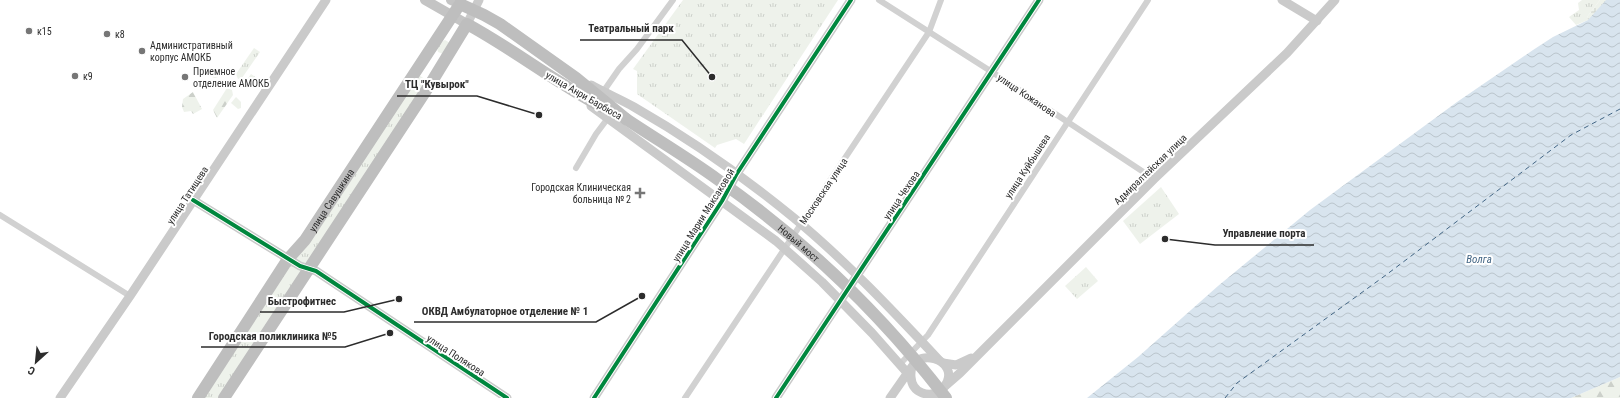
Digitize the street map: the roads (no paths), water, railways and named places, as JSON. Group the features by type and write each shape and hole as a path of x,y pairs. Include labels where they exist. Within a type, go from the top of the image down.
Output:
{"highway":[{"name":"улица Савушкина","path":"198,398 288,259 305,240 452,16 458,1"},
{"name":"улица Анри Барбюса","path":"458,1 477,5 495,21 576,78 626,119"},
{"name":"улица Савушкина","path":"224,398 431,83 467,24"},
{"name":"улица Анри Барбюса","path":"467,24 489,36 570,89 626,119"},
{"path":"414,72 431,83"},
{"name":"Новый мост","path":"626,119 717,178 794,238 863,303 944,392"}],"main road":[{"name":"улица Татищева","path":"60,398 130,296 326,0"},
{"name":"улица Анри Барбюса","path":"425,0 467,24"},
{"name":"улица Марии Максаковой","path":"594,398 722,201 736,175 851,0"},
{"name":"улица Чехова","path":"776,398 1040,0"},
{"path":"1282,0 1317,21"},
{"name":"Адмиралтейская улица","path":"979,353 1154,179 1287,53 1335,0"},
{"name":"улица Савушкина","path":"467,24 477,5"},
{"path":"576,78 633,107 682,137 801,224 858,275 941,362 946,368 948,374 944,392"},
{"path":"570,89 722,201 784,249 822,282 872,333 909,374 912,382 919,391 930,394 944,392"},
{"name":"улица Полякова","path":"193,200 288,259 309,270 316,271 507,398"},
{"path":"932,398 944,392 979,353"},
{"path":"890,398 909,374 914,364 925,358 930,357 949,365 961,363 979,353"}],"street":[{"path":"603,92 619,69 637,50 673,0"},
{"name":"улица Кожанова","path":"879,0 992,72 1154,179"},
{"name":"Московская улица","path":"685,398 929,32 941,0"},
{"name":"улица Куйбышева","path":"900,364 928,335 1148,0"},
{"path":"576,168 596,134 608,118"},
{"path":"0,215 130,296"}],"water":[{"name":"Волга","path":"1606,0 1620,0 1620,377 1571,398 1087,398 1138,357 1218,286 1310,210 1457,102 1533,50 1553,37 1588,20"}],"place":[{"name":"к15","path":"29,31"},
{"name":"к8","path":"107,34"},
{"name":"Административный корпус АМОКБ","path":"142,51"},
{"name":"к9","path":"75,76"},
{"name":"Приемное отделение АМОКБ","path":"185,77"},
{"name":"Театральный парк","path":"712,77"},
{"name":"ТЦ \"Кувырок\"","path":"539,115"},
{"name":"Городская Клиническая больница № 2","path":"640,193"},
{"name":"Управление порта","path":"1165,239"},
{"name":"ОКВД Амбулаторное отделение № 1","path":"642,296"},
{"name":"Быстрофитнес","path":"399,299"},
{"name":"Городская поликлиника №5","path":"390,333"}]}
